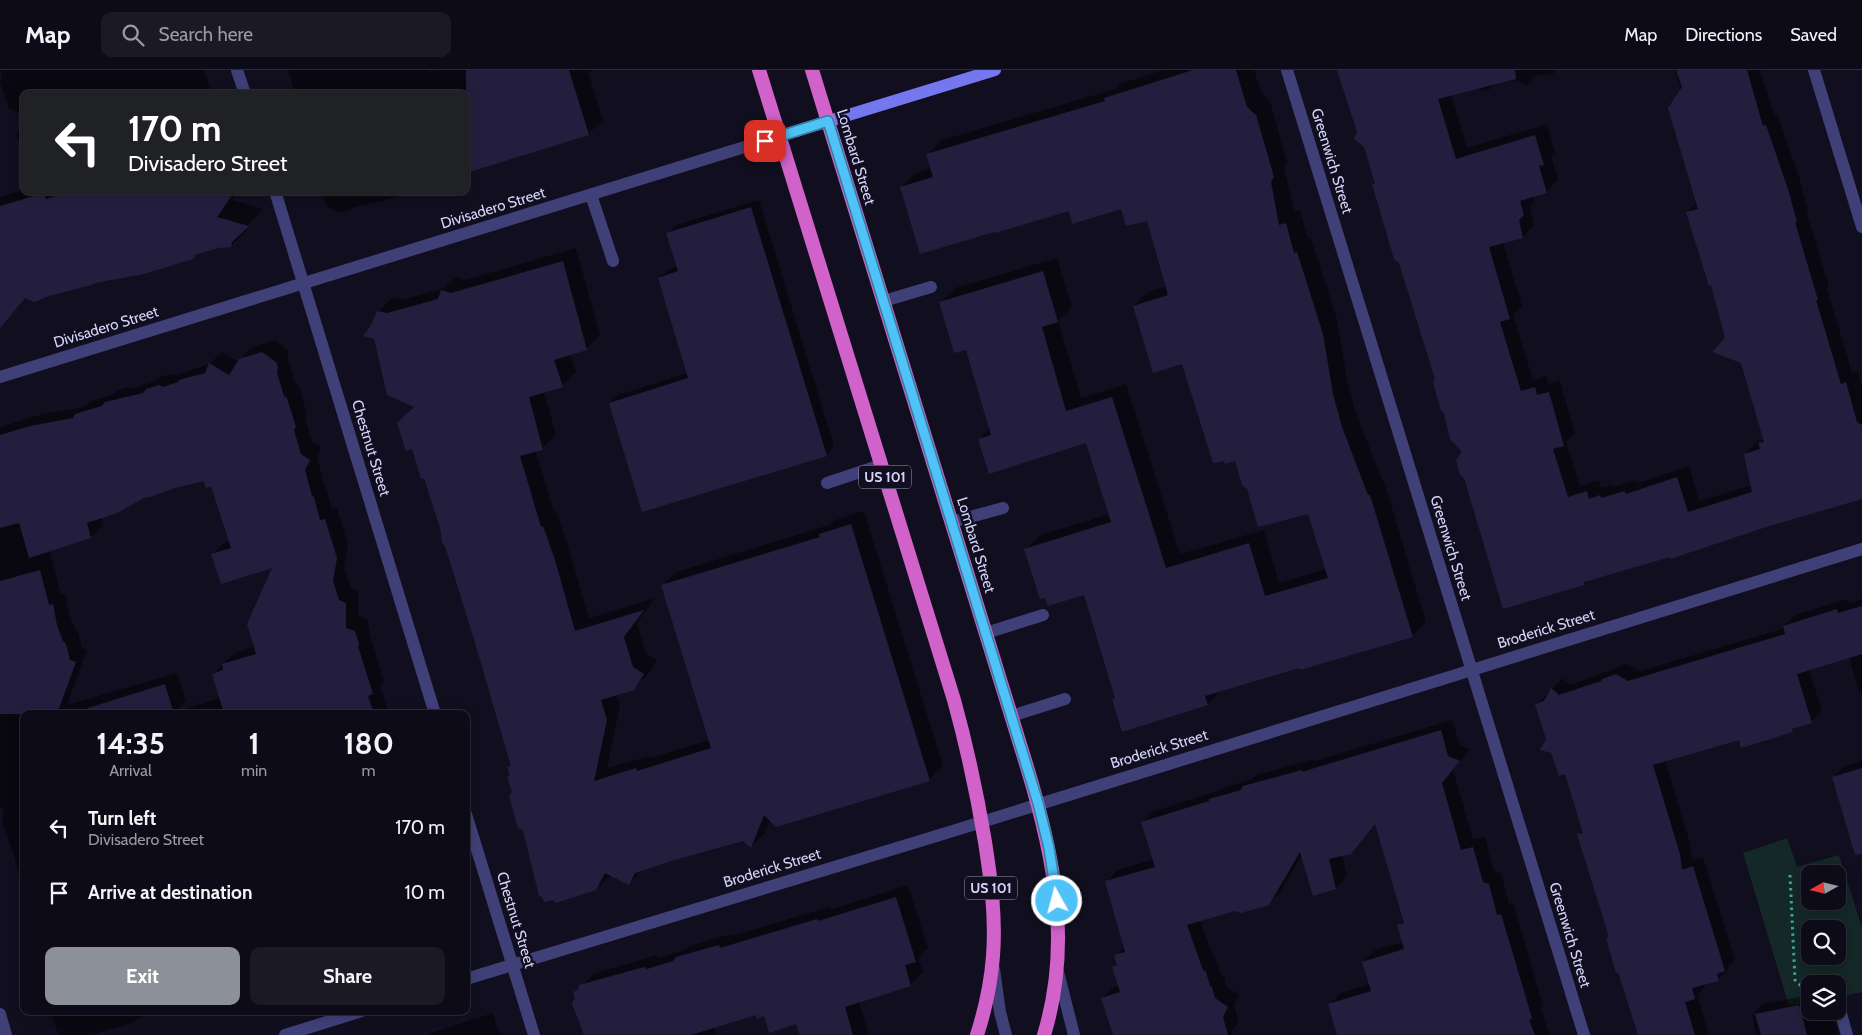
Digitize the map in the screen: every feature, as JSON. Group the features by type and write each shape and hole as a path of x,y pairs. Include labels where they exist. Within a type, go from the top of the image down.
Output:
{"highway":[{"name":"US 101","path":"759,70 956,708 973,776 992,893 994,927 993,957 988,990 977,1035"},
{"name":"Lombard Street","path":"812,70 1038,803 1049,848 1057,901 1057,967"},
{"name":"US 101","path":"1044,1035 1057,967"}],"main road":[{"name":"Divisadero Street","path":"780,136 995,70"}],"street":[{"path":"237,70 244,90"},
{"name":"Greenwich Street","path":"1287,70 1584,1035"},
{"path":"1814,70 1862,227"},
{"name":"Divisadero Street","path":"0,377 780,136"},
{"name":"Chestnut Street","path":"276,195 434,710"},
{"path":"591,195 613,261"},
{"path":"884,301 931,286"},
{"path":"828,483 881,466"},
{"path":"952,522 1003,508"},
{"name":"Broderick Street","path":"470,978 1862,549"},
{"path":"986,634 1043,615"},
{"path":"1011,716 1065,699"},
{"name":"Chestnut Street","path":"470,827 534,1035"},
{"path":"993,957 1000,1012 1006,1035"},
{"name":"Lombard Street","path":"1057,967 1074,1035"},
{"path":"0,1014 6,1035"},
{"path":"285,1035 349,1015"},
{"path":"1843,1020 1847,1035"}],"path":[{"path":"1790,875 1795,980 1801,986"}],"green space":[{"path":"1787,838 1797,867 1801,866 1801,910 1846,910 1846,877 1862,928 1862,992 1846,995 1846,975 1801,975 1801,1004 1789,1006 1743,853"},
{"path":"1839,855 1842,865 1804,865"}],"building":[{"path":"466,70 569,70 589,135 470,172 470,90 466,90"},
{"path":"1193,70 1236,70 1247,107 1256,115 1274,177 1271,182 1279,225 1286,223 1294,253 1297,252 1323,334 1333,394 1342,427 1368,495 1370,495 1413,637 1205,696 1208,705 1122,732 1112,699 1115,698 1084,595 1048,606 1045,598 1040,599 1024,549 1111,522 1086,443 989,474 978,439 991,435 966,350 954,353 939,302 1043,271 1058,322 1042,327 1066,411 1112,397 1166,568 1249,543 1265,596 1328,578 1308,514 1258,527 1247,489 1242,485 1235,461 1225,464 1224,461 1213,463 1182,364 1153,373 1133,306 1168,295 1147,221 1126,226 1121,209 1072,224 1069,211 920,254 900,187 933,177 926,154 1105,101 1104,98"},
{"path":"1337,70 1515,70 1516,79 1438,99 1456,159 1535,135 1544,165 1539,166 1547,193 1520,201 1524,215 1519,220 1523,238 1489,247 1510,319 1500,322 1521,391 1535,387 1537,395 1549,392 1564,446 1553,449 1568,497 1587,491 1589,499 1600,495 1601,498 1625,491 1626,494 1677,477 1688,512 1752,492 1744,454 1760,449 1758,443 1764,442 1741,363 1712,352 1725,338 1711,285 1709,286 1686,212 1698,209 1668,108 1682,87 1676,70 1747,70 1763,126 1766,125 1788,189 1797,222 1795,222 1818,300 1816,300 1841,384 1846,382 1857,422 1862,425 1862,499 1766,527 1670,559 1670,557 1584,582 1584,585 1503,609 1464,478 1460,475 1456,460 1462,452 1450,439 1444,413 1441,411 1433,382 1435,379 1399,263 1394,259 1372,184 1375,184 1364,147 1354,139 1357,132"},
{"path":"37,195 45,195 46,199 59,195 232,195 217,217 249,226 232,242 231,247 218,248 195,255 193,259 144,274 95,283 34,302 25,298 0,328 0,206"},
{"path":"751,207 827,456 642,512 609,403 688,378 658,278 678,271 666,233"},
{"path":"563,261 587,350 554,360 563,387 529,397 543,450 520,456 541,527 543,526 555,560 575,631 644,610 624,637 633,667 644,674 634,690 601,700 607,720 594,781 636,768 637,771 711,748 661,585 820,537 819,534 851,524 930,781 776,827 764,815 751,848 743,841 671,861 635,873 629,885 605,873 596,890 556,903 553,900 544,902 542,897 539,896 523,830 518,828 509,796 512,792 507,777 510,776 507,767 511,766 473,636 445,546 442,543 440,528 424,478 421,479 412,449 406,451 397,423 414,407 387,395 374,339 363,336 370,327 377,311 387,313 438,299 441,290 451,293"},
{"path":"262,352 276,362 277,373 284,396 287,398 296,427 294,430 301,454 310,460 305,470 320,520 325,519 337,558 333,581 339,600 346,603 346,628 355,631 359,644 358,646 373,694 368,696 373,710 223,710 212,674 223,670 222,664 256,654 247,624 272,568 221,584 211,554 231,548 211,486 206,488 204,481 146,497 117,513 87,523 91,538 29,558 19,523 0,528 0,435 30,426 73,418 75,414 102,406 105,402 143,393 146,389 159,385 163,387 179,380 205,373 209,363 229,375 239,359"},
{"path":"40,570 49,605 53,604 57,625 66,644 70,660 76,662 58,710 20,710 20,714 0,714 0,581"},
{"path":"1862,606 1862,654 1797,674 1812,723 1792,729 1793,732 1741,748 1739,740 1653,765 1680,854 1682,870 1693,866 1725,971 1717,974 1719,981 1692,988 1695,999 1685,1002 1695,1035 1638,1035 1606,938 1609,937 1577,834 1583,833 1565,774 1559,776 1551,753 1540,750 1546,739 1535,704 1544,701 1551,688 1559,695 1616,674 1628,681 1785,634 1783,626 1837,609 1838,613"},
{"path":"165,684 173,710 88,710 88,708"},
{"path":"1441,730 1448,756 1460,761 1442,783 1461,850 1473,847 1483,882 1489,884 1497,915 1501,914 1532,1018 1529,1020 1535,1035 1337,1035 1328,1004 1371,991 1362,962 1404,949 1397,925 1404,923 1375,824 1351,854 1329,859 1336,889 1313,896 1300,852 1269,905 1241,913 1235,911 1187,925 1215,998 1228,1007 1223,1017 1228,1035 1113,1035 1101,998 1120,992 1112,967 1117,965 1114,955 1125,952 1105,881 1155,867 1141,822 1241,790 1243,786 1302,770 1303,772"},
{"path":"1862,768 1862,854 1855,855 1832,777"},
{"path":"896,897 916,962 905,965 911,986 845,1007 853,1035 800,1035 796,1024 769,1033 764,1016 757,1019 756,1015 691,1035 584,1035 572,1003 575,998 573,992 578,990 579,985 644,967 647,969 673,961 676,957 719,945 720,948"},
{"path":"1799,1005 1801,1020 1803,1020 1807,1035 1761,1035 1755,1014"}],"route":[{"path":"765,141 828,121 1038,803 1054,872 1057,901"}]}
